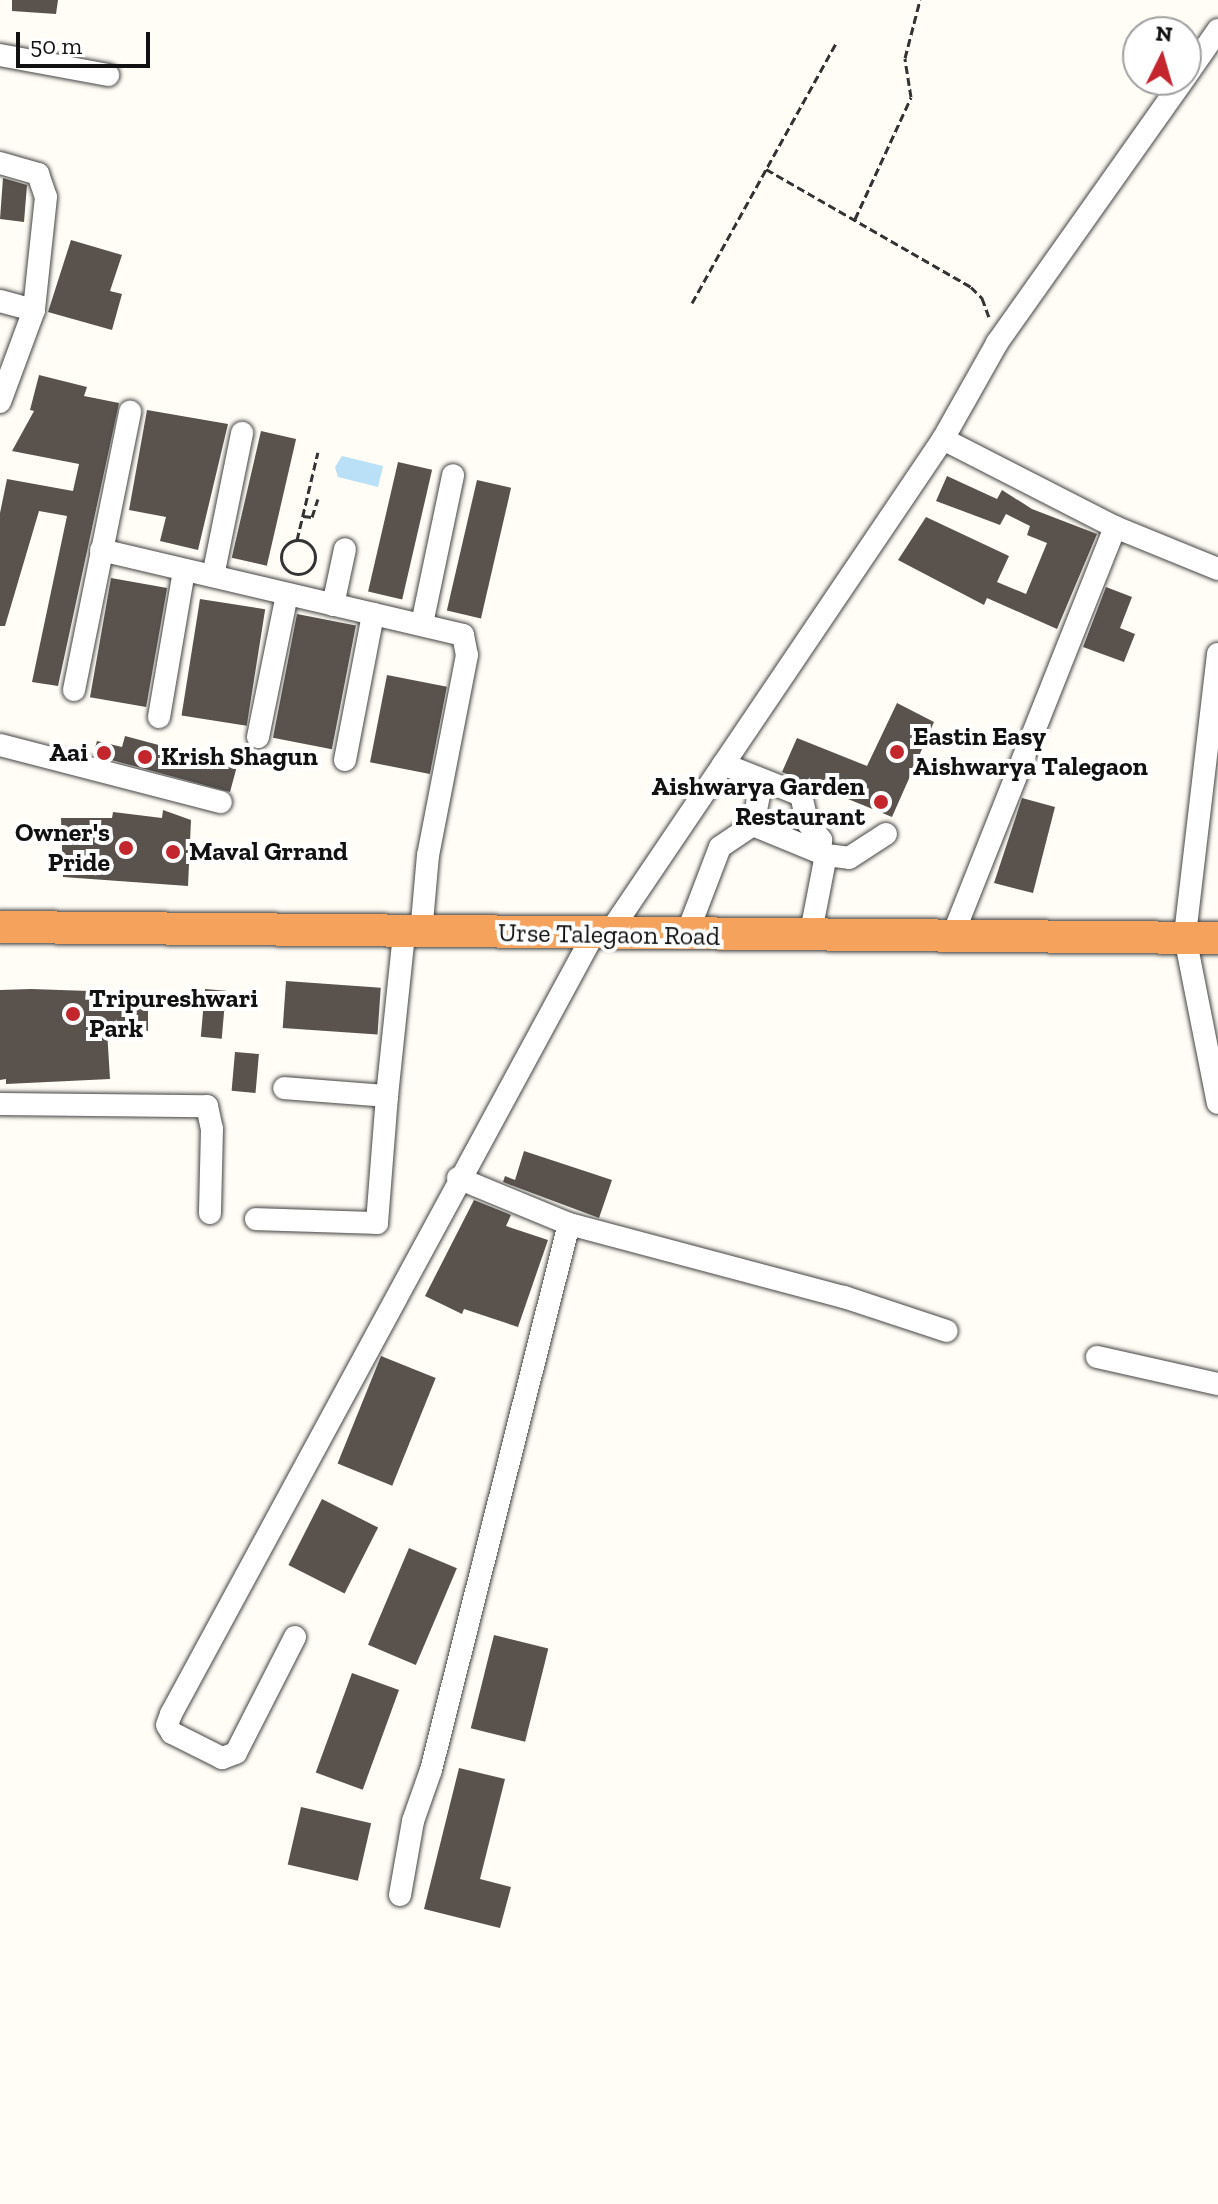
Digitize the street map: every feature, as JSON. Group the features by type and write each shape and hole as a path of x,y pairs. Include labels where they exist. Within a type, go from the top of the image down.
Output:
{"highway":[{"name":"Urse Talegaon Road","path":"0,927 810,937 954,932 1218,938"}],"street":[{"path":"1210,56 1218,30"},
{"path":"0,55 108,75"},
{"path":"295,1637 236,1753 222,1758 172,1733 167,1725 171,1714 458,1178 600,935 723,764 943,439 997,343 1172,96"},
{"path":"0,163 27,167 44,184 34,310 0,402"},
{"path":"0,301 34,310"},
{"path":"74,690 130,412"},
{"path":"213,576 242,433"},
{"path":"943,439 1115,527 1218,569"},
{"path":"422,624 453,475"},
{"path":"954,932 1115,527"},
{"path":"333,605 345,549"},
{"path":"101,550 463,635 467,655 413,934 387,1096 377,1223 256,1219"},
{"path":"159,717 184,570"},
{"path":"258,737 287,594"},
{"path":"345,760 373,614"},
{"path":"1218,654 1185,937 1218,1103"},
{"path":"0,745 221,802"},
{"path":"723,764 801,795 806,803 803,812 821,840 823,854 810,937"},
{"path":"686,936 720,847 753,825 762,780"},
{"path":"753,825 823,854 849,858 886,834"},
{"path":"284,1088 387,1096"},
{"path":"0,1104 207,1106 212,1129 210,1213"},
{"path":"458,1178 569,1224 844,1297 947,1331"},
{"path":"400,1895 413,1821 431,1770 569,1224"},
{"path":"1097,1357 1218,1384"}],"path":[{"path":"855,219 911,97 905,58 920,0"},
{"path":"692,303 837,41"},
{"path":"766,169 971,287 988,310 997,343"},
{"path":"297,540 318,452"},
{"path":"303,516 312,517 318,499"},
{"path":"297,540 312,549 314,560 308,571 296,574 285,568 281,556 286,545 297,540"}],"water":[{"path":"342,456 383,466 378,487 338,477 335,467"}],"building":[{"path":"12,0 58,0 56,14 12,11"},
{"path":"3,178 27,185 24,222 0,219"},
{"path":"71,240 122,255 110,291 122,294 112,330 48,312"},
{"path":"39,375 87,387 84,396 119,403 58,686 32,682 67,516 39,511 5,626 0,626 0,513 7,479 73,491 79,464 12,451 34,411 30,410"},
{"path":"147,410 228,424 198,550 160,541 166,517 129,510"},
{"path":"261,431 296,439 267,566 232,558"},
{"path":"398,462 432,470 402,599 368,592"},
{"path":"947,476 997,499 1002,490 1032,509 1097,534 1057,629 987,598 984,605 898,560 926,517 1009,556 997,582 1026,594 1047,543 1027,535 1030,526 1006,514 1000,525 936,501"},
{"path":"477,480 511,488 481,618 447,611"},
{"path":"111,578 167,588 146,707 90,697"},
{"path":"1106,587 1132,597 1120,628 1135,634 1124,662 1083,647"},
{"path":"200,599 265,609 247,726 182,716"},
{"path":"297,614 356,625 332,749 273,738"},
{"path":"387,675 447,687 430,774 370,762"},
{"name":"Eastin Easy Aishwarya Talegaon","path":"897,703 934,722 892,817 782,772 797,738 867,766"},
{"path":"125,736 237,766 230,792 93,755 97,741 122,747"},
{"path":"1022,798 1055,807 1033,893 994,883"},
{"path":"163,810 191,820 188,886 63,877 61,818 112,818 113,812 162,818"},
{"path":"286,981 381,988 377,1035 283,1028"},
{"path":"205,989 226,991 222,1039 201,1037"},
{"path":"0,990 148,993 148,1031 107,1030 110,1079 6,1084 6,1079 0,1080"},
{"path":"235,1052 259,1054 256,1093 232,1091"},
{"path":"524,1151 612,1180 599,1218 503,1182 505,1176 515,1180"},
{"path":"474,1200 511,1215 506,1226 548,1240 518,1327 464,1309 462,1314 425,1296"},
{"path":"381,1356 436,1378 392,1486 338,1464"},
{"path":"322,1499 378,1528 345,1594 288,1565"},
{"path":"409,1548 457,1568 416,1665 368,1645"},
{"path":"494,1635 548,1649 525,1742 471,1728"},
{"path":"352,1673 399,1690 363,1790 316,1773"},
{"path":"459,1768 505,1779 480,1879 511,1887 500,1928 424,1909"},
{"path":"301,1807 371,1823 358,1881 288,1864"}],"place":[{"name":"Eastin Easy Aishwarya Talegaon","path":"897,752"},
{"name":"Aai","path":"104,753"},
{"name":"Krish Shagun","path":"145,757"},
{"name":"Aishwarya Garden Restaurant","path":"881,802"},
{"name":"Owner's Pride","path":"126,848"},
{"name":"Maval Grrand","path":"173,852"},
{"name":"Tripureshwari Park","path":"73,1014"}]}
